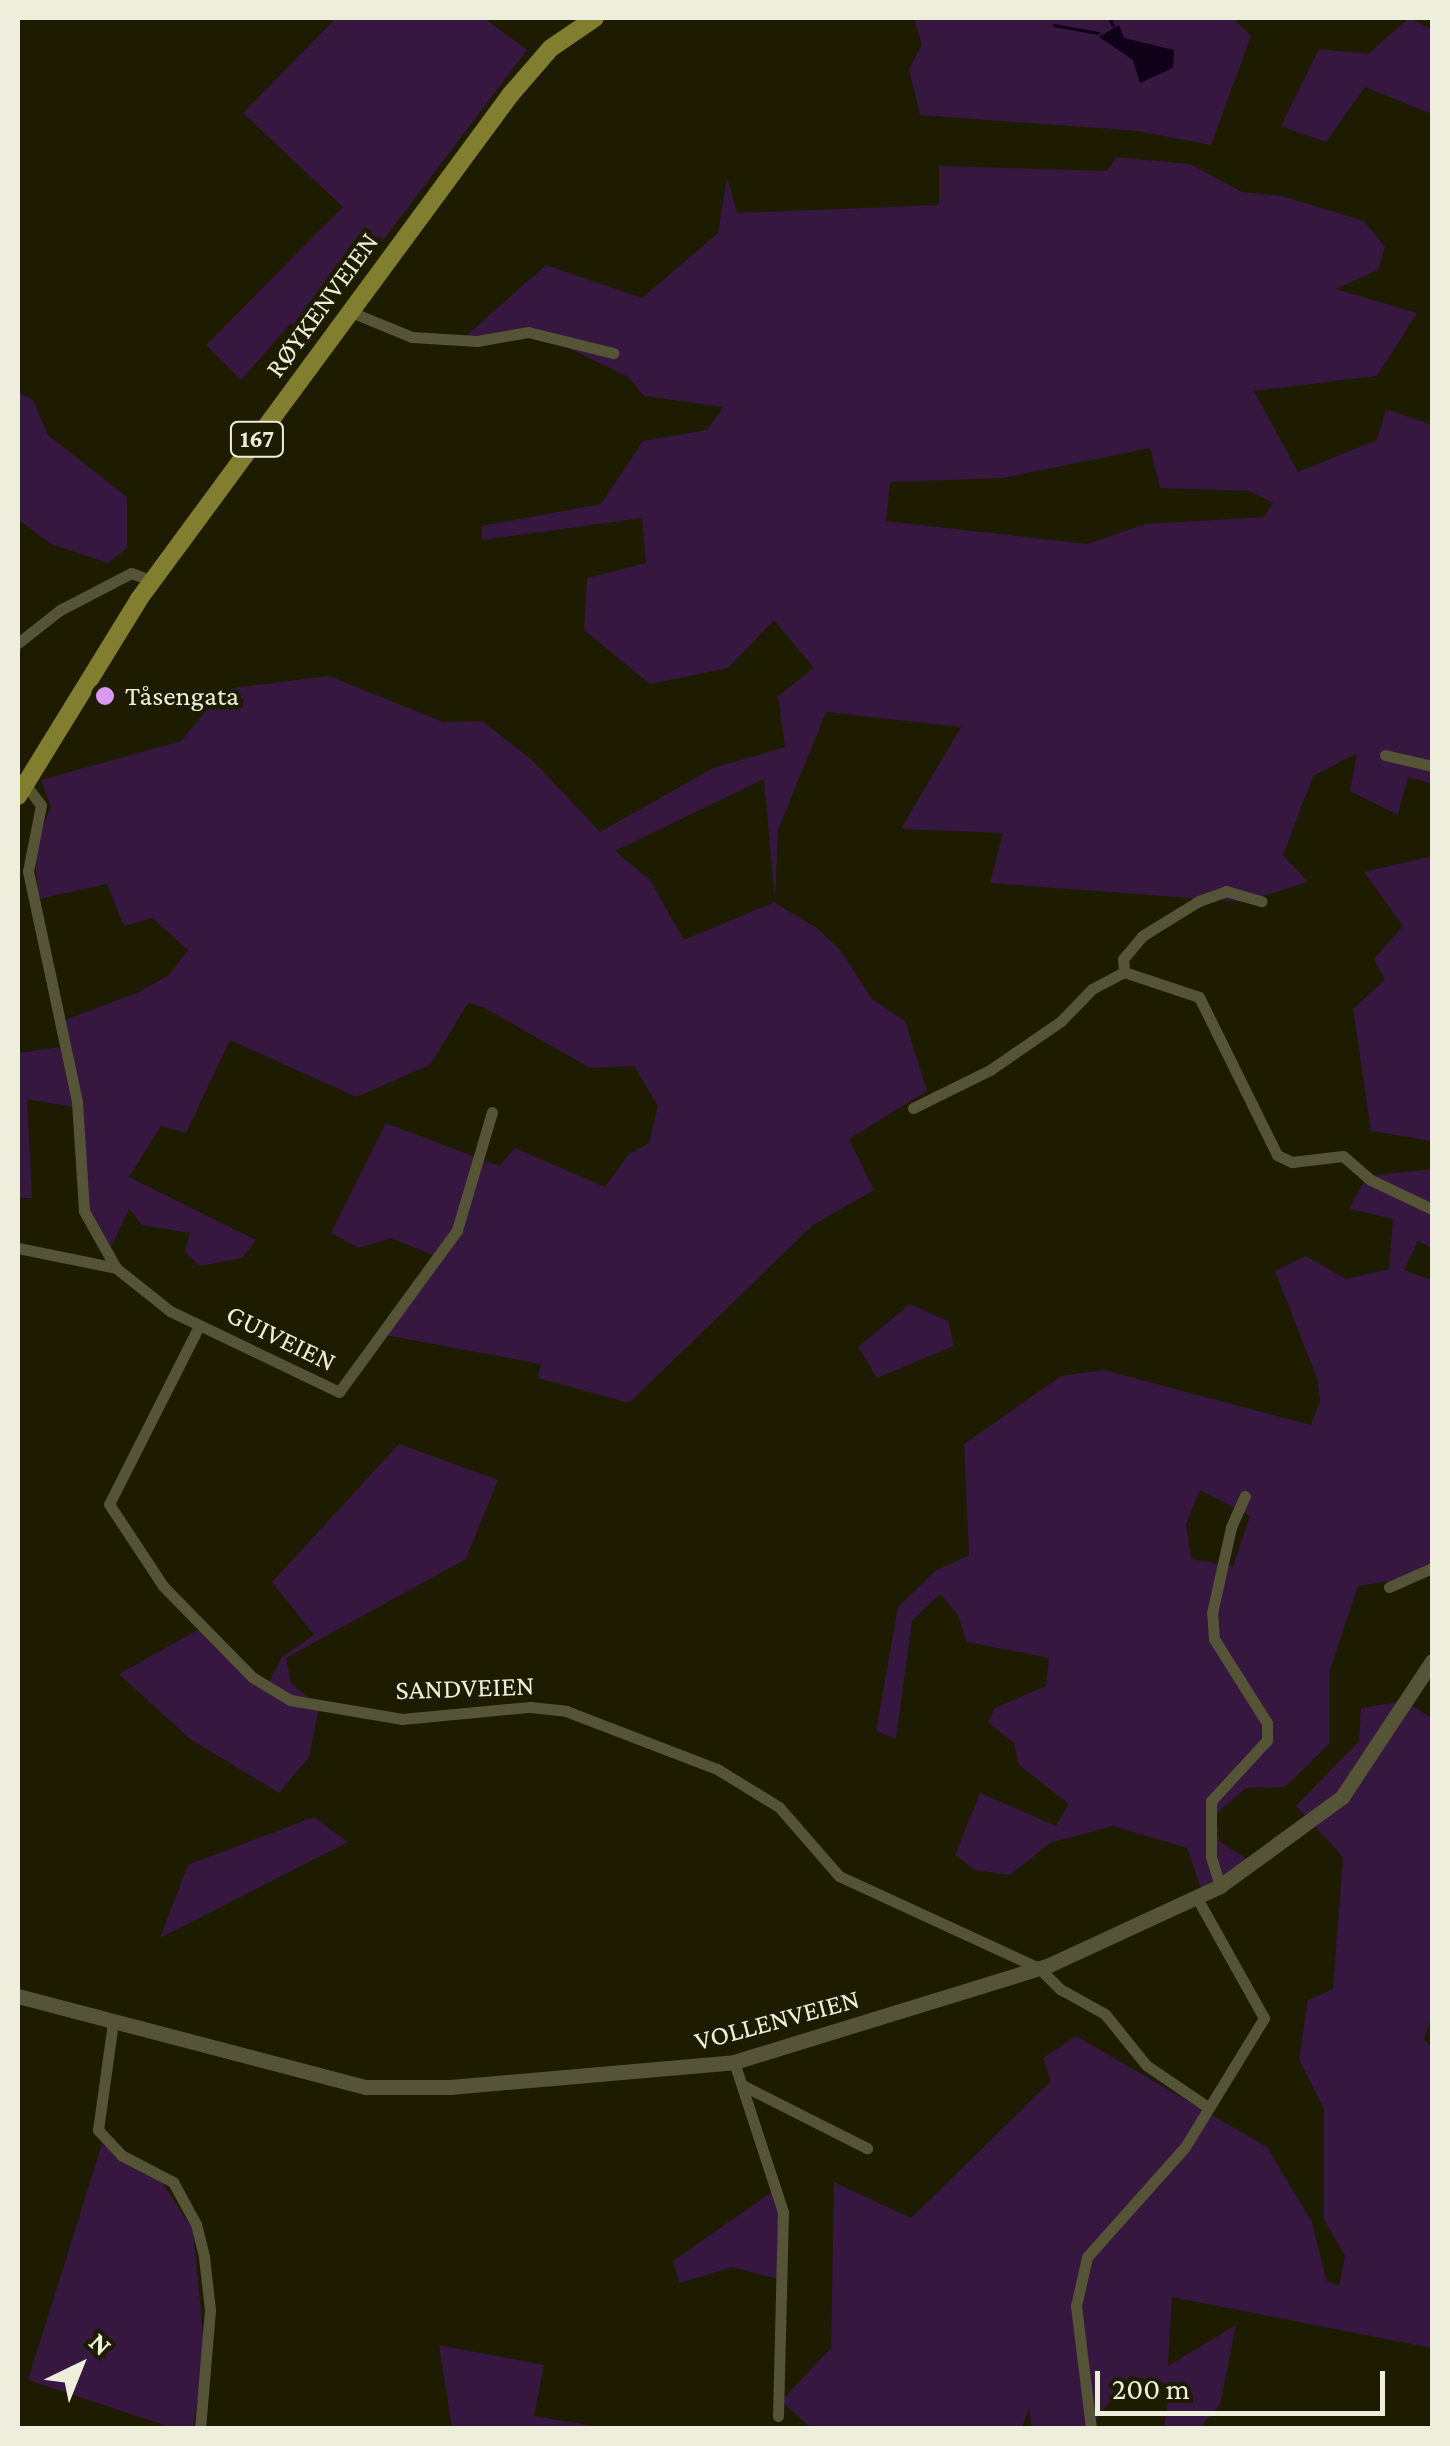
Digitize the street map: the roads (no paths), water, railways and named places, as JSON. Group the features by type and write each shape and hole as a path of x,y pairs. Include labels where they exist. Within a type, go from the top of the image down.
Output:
{"main road":[{"name":"RØYKENVEIEN","path":"21,790 153,581 521,82 551,48 595,18"},
{"name":"VOLLENVEIEN","path":"18,1996 377,2088 734,2062 1040,1968 1220,1886 1342,1798 1432,1661"}],"street":[{"path":"351,312 412,337 478,341 514,331 612,354"},
{"path":"18,643 60,610 131,573 153,581"},
{"path":"1386,755 1432,766"},
{"path":"21,790 41,805 28,871 77,1102 84,1211 116,1268"},
{"path":"1124,972 1123,960 1142,936 1199,901 1226,891 1262,901"},
{"path":"914,1108 990,1070 1061,1021 1092,989 1124,972 1199,998 1277,1155 1292,1162 1343,1156 1375,1182 1432,1208"},
{"name":"GUIVEIEN","path":"18,1248 116,1268 199,1326 329,1391 345,1388 457,1230 492,1112"},
{"name":"SANDVEIEN","path":"199,1326 108,1504 162,1586 252,1677 290,1700 402,1719 530,1707 608,1724 717,1769 779,1807 827,1868 852,1884 1040,1968"},
{"path":"1220,1886 1211,1856 1211,1801 1267,1740 1268,1723 1214,1639 1212,1613 1231,1527 1245,1496"},
{"path":"1389,1587 1432,1568"},
{"path":"1091,2428 1076,2306 1080,2274 1087,2257 1185,2147 1206,2106 1264,2018 1197,1898"},
{"path":"1040,1968 1060,1989 1105,2014 1146,2064 1206,2106"},
{"path":"114,2022 98,2130 120,2155 172,2182 196,2224 204,2257 210,2310 200,2428"},
{"path":"734,2062 783,2212 778,2416"},
{"path":"744,2086 867,2148"}],"waterway":[{"path":"1110,18 1113,25"},
{"path":"1054,25 1098,33"}],"place":[{"name":"Tåsengata","path":"105,696"}]}
